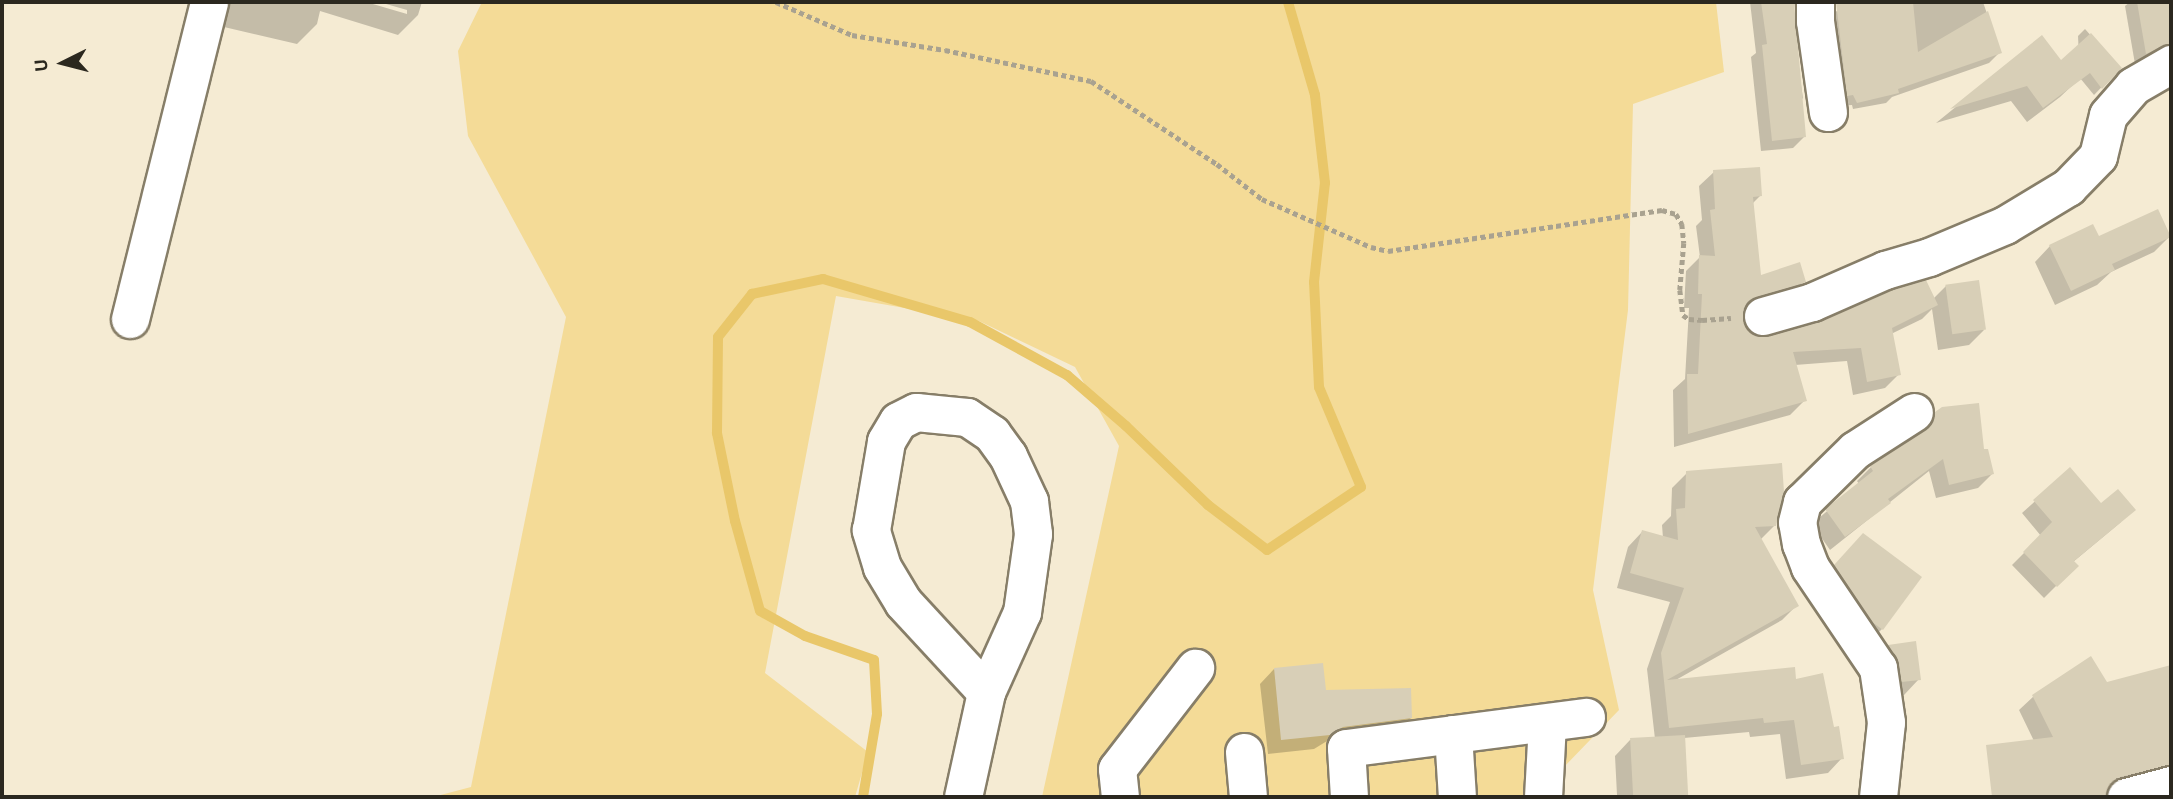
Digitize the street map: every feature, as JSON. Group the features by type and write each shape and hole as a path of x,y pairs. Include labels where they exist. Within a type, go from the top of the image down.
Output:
{"street":[{"path":"130,319 209,2"},
{"path":"1815,2 1828,112"},
{"path":"1763,316 1812,302 1885,270 1929,257 2004,225 2057,194 2098,156 2108,115 2133,86 2171,64"},
{"path":"963,797 986,692 1022,612 1032,534 1028,501 1008,456 992,434 967,417 916,412 898,421 886,441 871,530 882,567 903,602 986,692"},
{"path":"1878,797 1886,722 1878,668 1810,567 1801,544 1797,522 1801,502 1855,450 1914,412"},
{"path":"1119,797 1117,769 1195,668"},
{"path":"1349,797 1346,748 1586,717"},
{"path":"1543,797 1547,723"},
{"path":"1453,734 1457,797"},
{"path":"1244,752 1248,797"},
{"path":"2126,797 2171,785"}],"path":[{"path":"776,2 852,35 945,50 1091,81 1217,164 1262,199 1347,237 1388,251 1662,210 1676,214 1682,224 1684,243 1679,305 1683,315 1689,319 1702,320 1763,316"}],"shaded area":[{"path":"482,2 1716,2 1724,72 1633,104 1628,310 1593,590 1619,710 1535,797 1042,797 1119,446 1075,367 979,321 836,296 765,673 868,752 855,797 433,797 471,787 566,317 468,136 458,51"}],"building":[{"path":"1761,2 1794,2 1806,137 1772,141 1762,45 1767,44"},
{"path":"1836,2 1913,2 1918,52 1988,11 2002,53 1898,89 1899,93 1857,103 1853,95 1847,96"},
{"path":"2137,2 2171,2 2171,43 2146,54"},
{"path":"2091,33 2122,68 2102,89 2090,73 2043,108 2027,86 1950,109 2042,35 2061,60"},
{"path":"1760,167 1762,196 1753,197 1761,275 1800,262 1806,282 1748,301 1743,310 1743,321 1749,332 1768,336 1818,322 1892,290 1926,280 1938,305 1892,328 1901,375 1867,382 1861,348 1793,352 1807,401 1688,434 1687,374 1698,374 1702,294 1698,294 1699,255 1715,256 1710,210 1715,209 1713,170"},
{"path":"2158,209 2171,237 2112,264 2115,270 2071,291 2049,245 2093,224 2099,236"},
{"path":"1979,280 1986,330 1952,334 1945,285"},
{"path":"1979,403 1984,449 1988,449 1994,474 1949,485 1943,459 1888,499 1891,503 1845,537 1825,509 1873,471 1870,466 1926,429 1935,412 1942,407"},
{"path":"1782,463 1784,492 1776,526 1755,527 1799,606 1667,680 1795,667 1796,679 1823,673 1834,727 1839,726 1844,759 1801,765 1794,720 1764,723 1763,718 1669,728 1661,653 1684,588 1630,573 1642,530 1678,540 1676,509 1685,508 1686,471"},
{"path":"2070,467 2101,503 2118,489 2136,510 2074,561 2079,566 2057,587 2023,552 2052,522 2033,500"},
{"path":"1863,533 1922,577 1883,630 1872,622 1834,565"},
{"path":"1916,641 1921,680 1901,682 1899,664 1888,645"},
{"path":"2091,656 2107,682 2171,665 2171,765 2120,777 2111,783 2106,795 2096,797 1992,797 1986,745 2053,737 2032,695"},
{"path":"1323,663 1326,690 1411,688 1412,718 1343,727 1330,735 1281,740 1274,668"},
{"path":"1685,735 1688,797 1633,797 1630,738"}],"waterway":[{"path":"863,797 877,714 874,660 805,636 760,611 735,521 717,433 718,337 752,294 823,279 970,322 1067,375 1126,426 1208,505 1267,550 1361,487 1319,387 1314,282 1325,183 1315,95 1288,2"}]}
